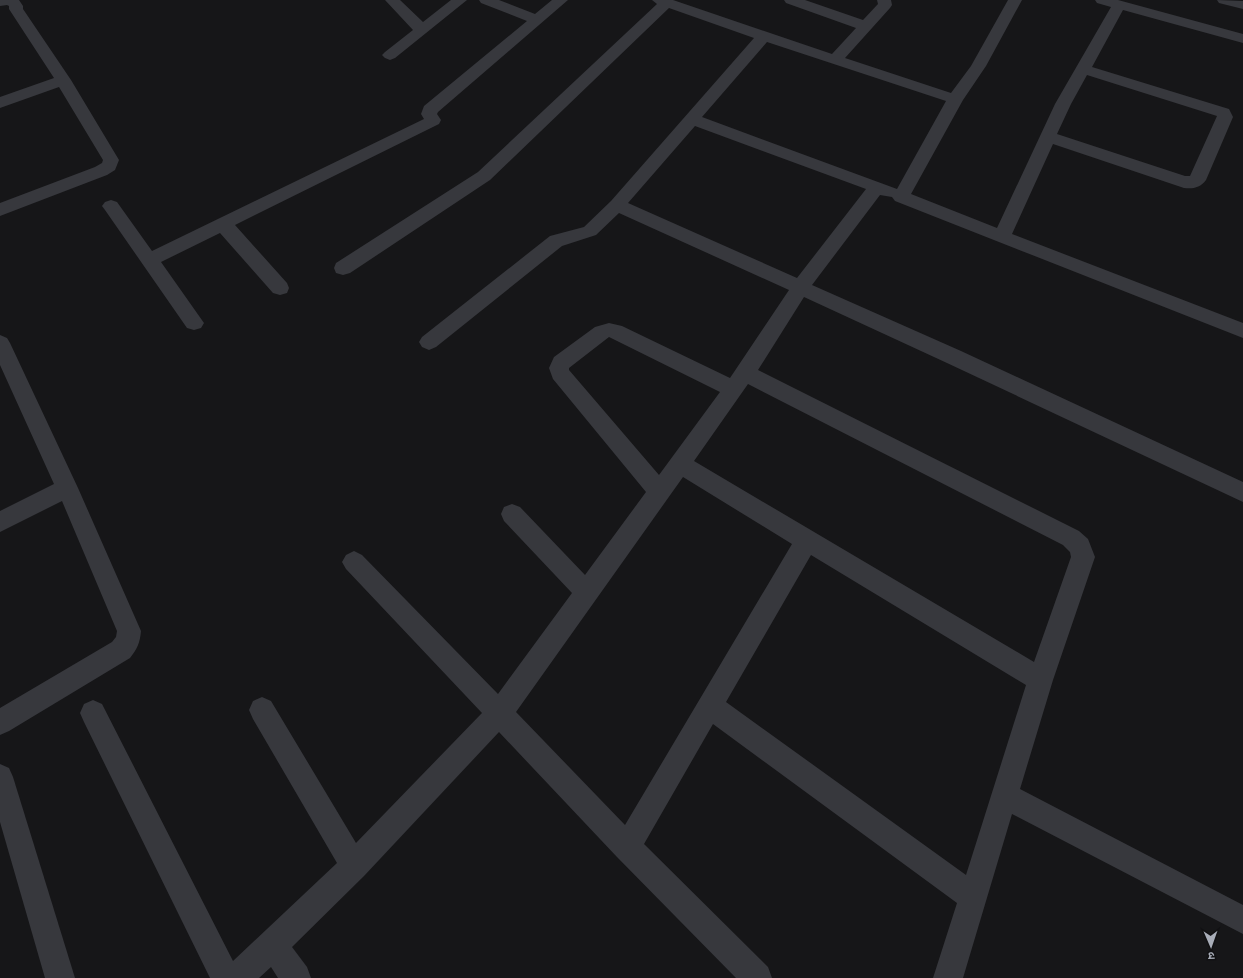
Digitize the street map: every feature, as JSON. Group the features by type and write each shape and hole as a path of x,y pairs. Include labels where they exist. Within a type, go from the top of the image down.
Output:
{"street":[{"path":"0,2 8,0 13,2 16,6 16,10 63,80 111,160 109,166 101,170 0,210"},
{"path":"392,0 422,30"},
{"path":"390,54 460,0"},
{"path":"486,0 537,20"},
{"path":"149,260 433,120 430,110 561,0"},
{"path":"791,0 866,26"},
{"path":"835,60 886,5 884,0"},
{"path":"901,197 955,99 978,66 1015,0"},
{"path":"1102,0 1243,39"},
{"path":"1224,0 1243,5"},
{"path":"343,268 484,176 662,1 955,99"},
{"path":"1002,236 1063,104 1119,5"},
{"path":"0,15 16,10"},
{"path":"429,342 556,241 583,234 590,230 617,205 764,36"},
{"path":"1048,137 1184,182 1192,183 1197,180 1225,117 1222,113 1217,110 1083,69"},
{"path":"0,103 63,80"},
{"path":"692,119 877,187 1243,331"},
{"path":"237,978 354,866 499,714 740,381 800,288 877,187"},
{"path":"617,205 961,360 1243,492"},
{"path":"111,206 194,323"},
{"path":"222,223 280,288"},
{"path":"659,492 560,373 559,368 562,363 602,332 609,330 615,331 740,381 1071,538 1080,546 1083,557 1040,680 948,978"},
{"path":"0,722 121,650 128,641 129,631 67,488 1,348"},
{"path":"680,464 1040,680"},
{"path":"0,522 67,488"},
{"path":"512,514 587,593"},
{"path":"627,847 807,540"},
{"path":"354,562 627,847 757,978"},
{"path":"710,706 973,897"},
{"path":"262,710 354,866"},
{"path":"93,713 226,978"},
{"path":"0,776 60,978"},
{"path":"1004,796 1243,920"},
{"path":"273,945 296,978"}]}
